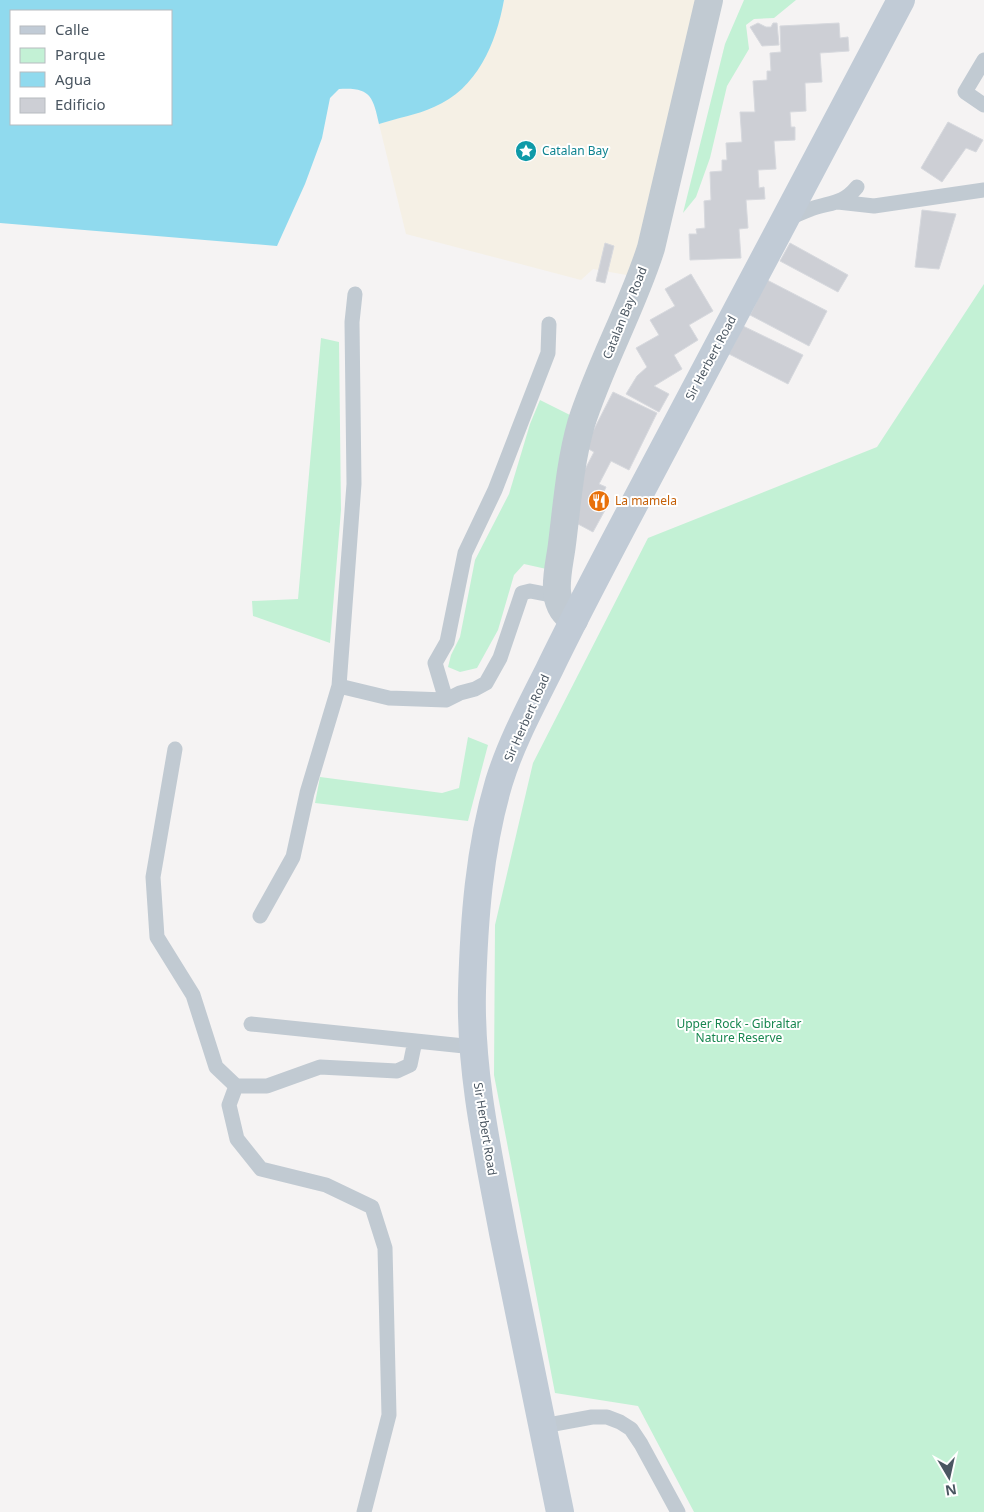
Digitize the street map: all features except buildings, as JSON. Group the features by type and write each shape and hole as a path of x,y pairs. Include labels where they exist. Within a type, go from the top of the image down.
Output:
{"main road":[{"name":"Sir Herbert Road","path":"560,1512 487,1151 479,1099 472,996 474,932 488,827 499,781 519,729 574,620 901,0"}],"street":[{"name":"Catalan Bay Road","path":"556,596 573,460 581,426 588,403 642,276 651,248 709,0"},
{"path":"556,596 567,616 574,620"}],"lane":[{"path":"984,60 964,92 984,105"},
{"path":"784,220 811,209 838,202 849,196 857,186"},
{"path":"838,202 874,206 984,190"},
{"path":"260,916 293,857 306,793 339,686 354,484 352,322 354,294"},
{"path":"446,700 435,663 447,642 465,553 495,490 548,353 549,324"},
{"path":"339,686 389,698 446,700 460,693 475,689 486,683 500,658 522,593 530,591 556,596"},
{"path":"175,749 153,877 157,936 193,995 216,1066 236,1086 267,1086 320,1068 396,1071 410,1066 416,1041"},
{"path":"251,1024 474,1047"},
{"path":"236,1086 229,1105 237,1139 261,1169 326,1185 372,1207 385,1248 389,1415 364,1512"},
{"path":"543,1426 592,1417 607,1417 620,1422 632,1430 642,1444 678,1512"}],"green space":[{"path":"744,0 796,0 774,18 754,19 746,25 749,49 727,86 710,158 696,197 683,213 725,44"},
{"name":"Upper Rock - Gibraltar Nature Reserve","path":"984,284 984,1512 694,1512 638,1406 555,1393 494,1075 495,925 533,763 648,538 877,447"},
{"path":"321,338 339,342 341,510 330,643 253,616 252,601 298,599"},
{"path":"540,400 576,418 551,570 524,564 514,575 498,630 477,668 460,672 448,667 451,655 460,637 475,560 509,494 530,424"},
{"path":"468,737 488,745 468,821 315,803 320,777 442,793 459,788"}],"sand":[{"name":"Catalan Bay","path":"504,0 699,0 632,276 593,269 581,280 406,234 379,124 433,108 502,10"}],"water":[{"path":"0,0 504,0 496,33 482,63 462,89 449,99 421,112 379,124 375,106 364,92 339,89 330,98 322,138 305,184 277,246 0,223"}],"place":[{"name":"Catalan Bay","path":"526,151"},
{"name":"La mamela","path":"599,501"}]}
